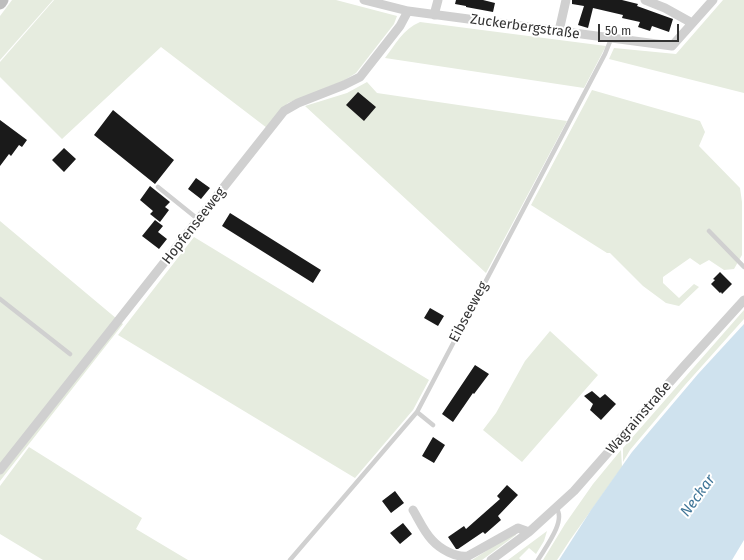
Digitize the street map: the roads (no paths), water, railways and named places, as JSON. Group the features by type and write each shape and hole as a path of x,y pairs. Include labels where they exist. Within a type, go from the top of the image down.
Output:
{"street":[{"name":"Zuckerbergstraße","path":"364,0 408,11 434,15 672,46 713,0"},
{"path":"434,15 438,0"},
{"path":"559,31 566,0"},
{"path":"645,0 665,8 692,23"},
{"name":"Hopfenseeweg","path":"0,470 284,111 298,103 360,77 400,26 408,11"},
{"name":"Wagrainstraße","path":"491,560 529,532 586,478 744,300"},
{"path":"413,510 432,540 451,554 461,557 468,556 518,528 529,532"}],"lane":[{"name":"Eibseeweg","path":"290,560 417,412 605,54 611,39"},
{"path":"158,186 199,220"},
{"path":"709,231 744,267"},
{"path":"0,299 70,354"},
{"path":"417,412 433,425"},
{"path":"538,560 560,519 556,508"}],"water":[{"name":"Neckar","path":"744,324 744,540 732,560 559,560 591,510 632,452 698,374"}]}
